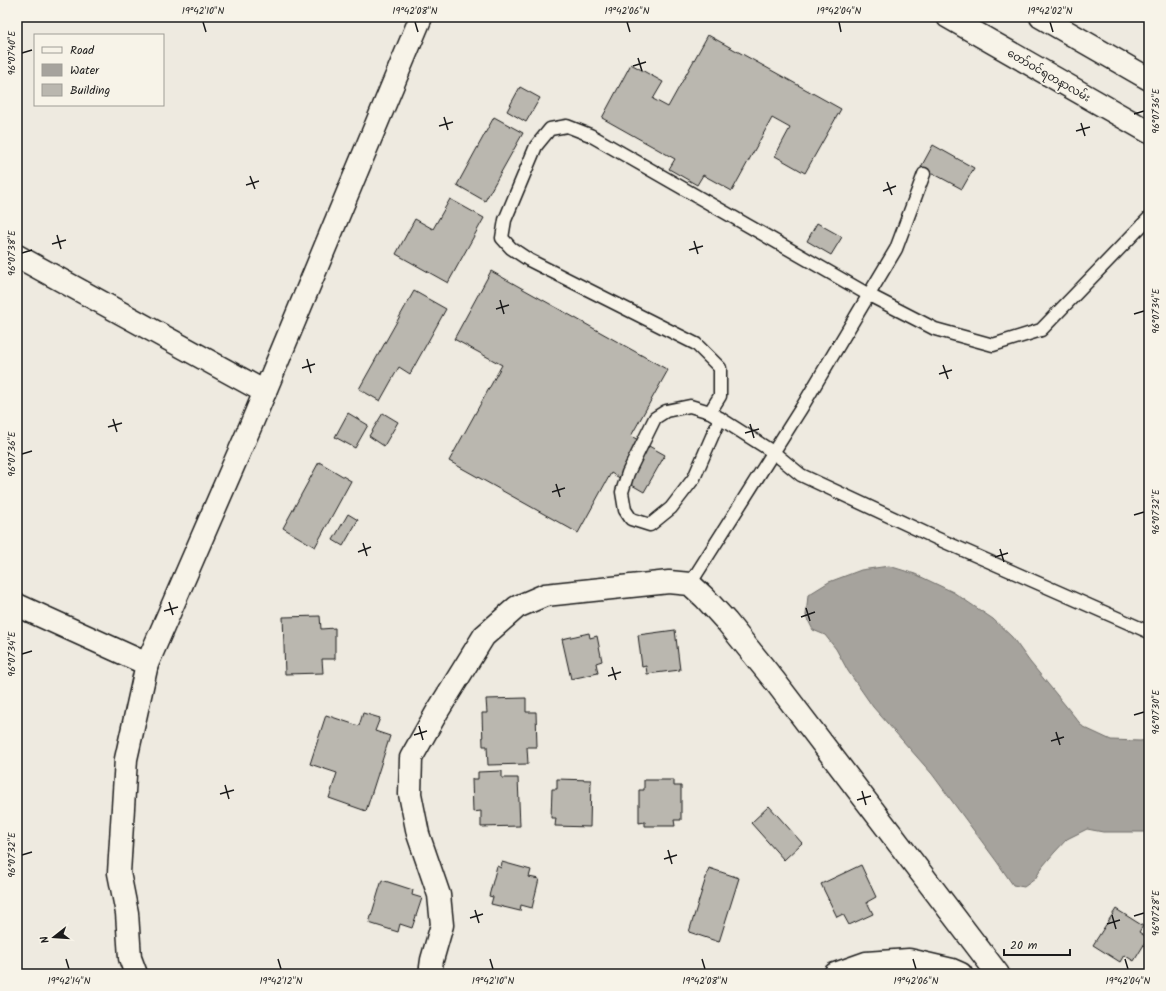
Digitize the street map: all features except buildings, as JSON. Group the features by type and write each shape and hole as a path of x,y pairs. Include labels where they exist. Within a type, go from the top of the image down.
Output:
{"street":[{"path":"136,974 130,958 127,914 119,873 126,759 147,664 265,392 422,17"},
{"name":"တော်ဝင်ရတနာလမ်း","path":"948,17 1149,132"},
{"path":"1041,17 1149,79"},
{"path":"17,256 265,392"},
{"path":"430,974 432,960 442,925 439,895 418,834 410,794 411,758 437,712 484,636 518,607 545,595 669,582 690,584 727,622 774,680 998,974"},
{"path":"17,605 147,664"},
{"path":"847,972 866,963 908,960 952,970 961,974"}],"lane":[{"path":"1149,218 1041,330 993,345 935,329 869,295 590,135 567,126 550,129 536,146 505,220 502,238 511,248 529,260 696,344 720,368 720,396 715,415 694,478 671,508 650,525 631,519 625,510 622,492 628,473 655,418 666,411 690,406 715,415 773,452 801,475 936,538 1149,632"},
{"path":"690,584 773,452 896,249 924,174"}],"water":[{"path":"889,566 915,574 953,592 993,619 1012,637 1030,662 1083,727 1111,740 1149,740 1149,832 1103,832 1087,829 1067,839 1043,866 1035,879 1024,887 1013,885 932,774 873,707 848,671 836,649 825,635 813,630 806,616 808,595 829,582 861,570"}]}
